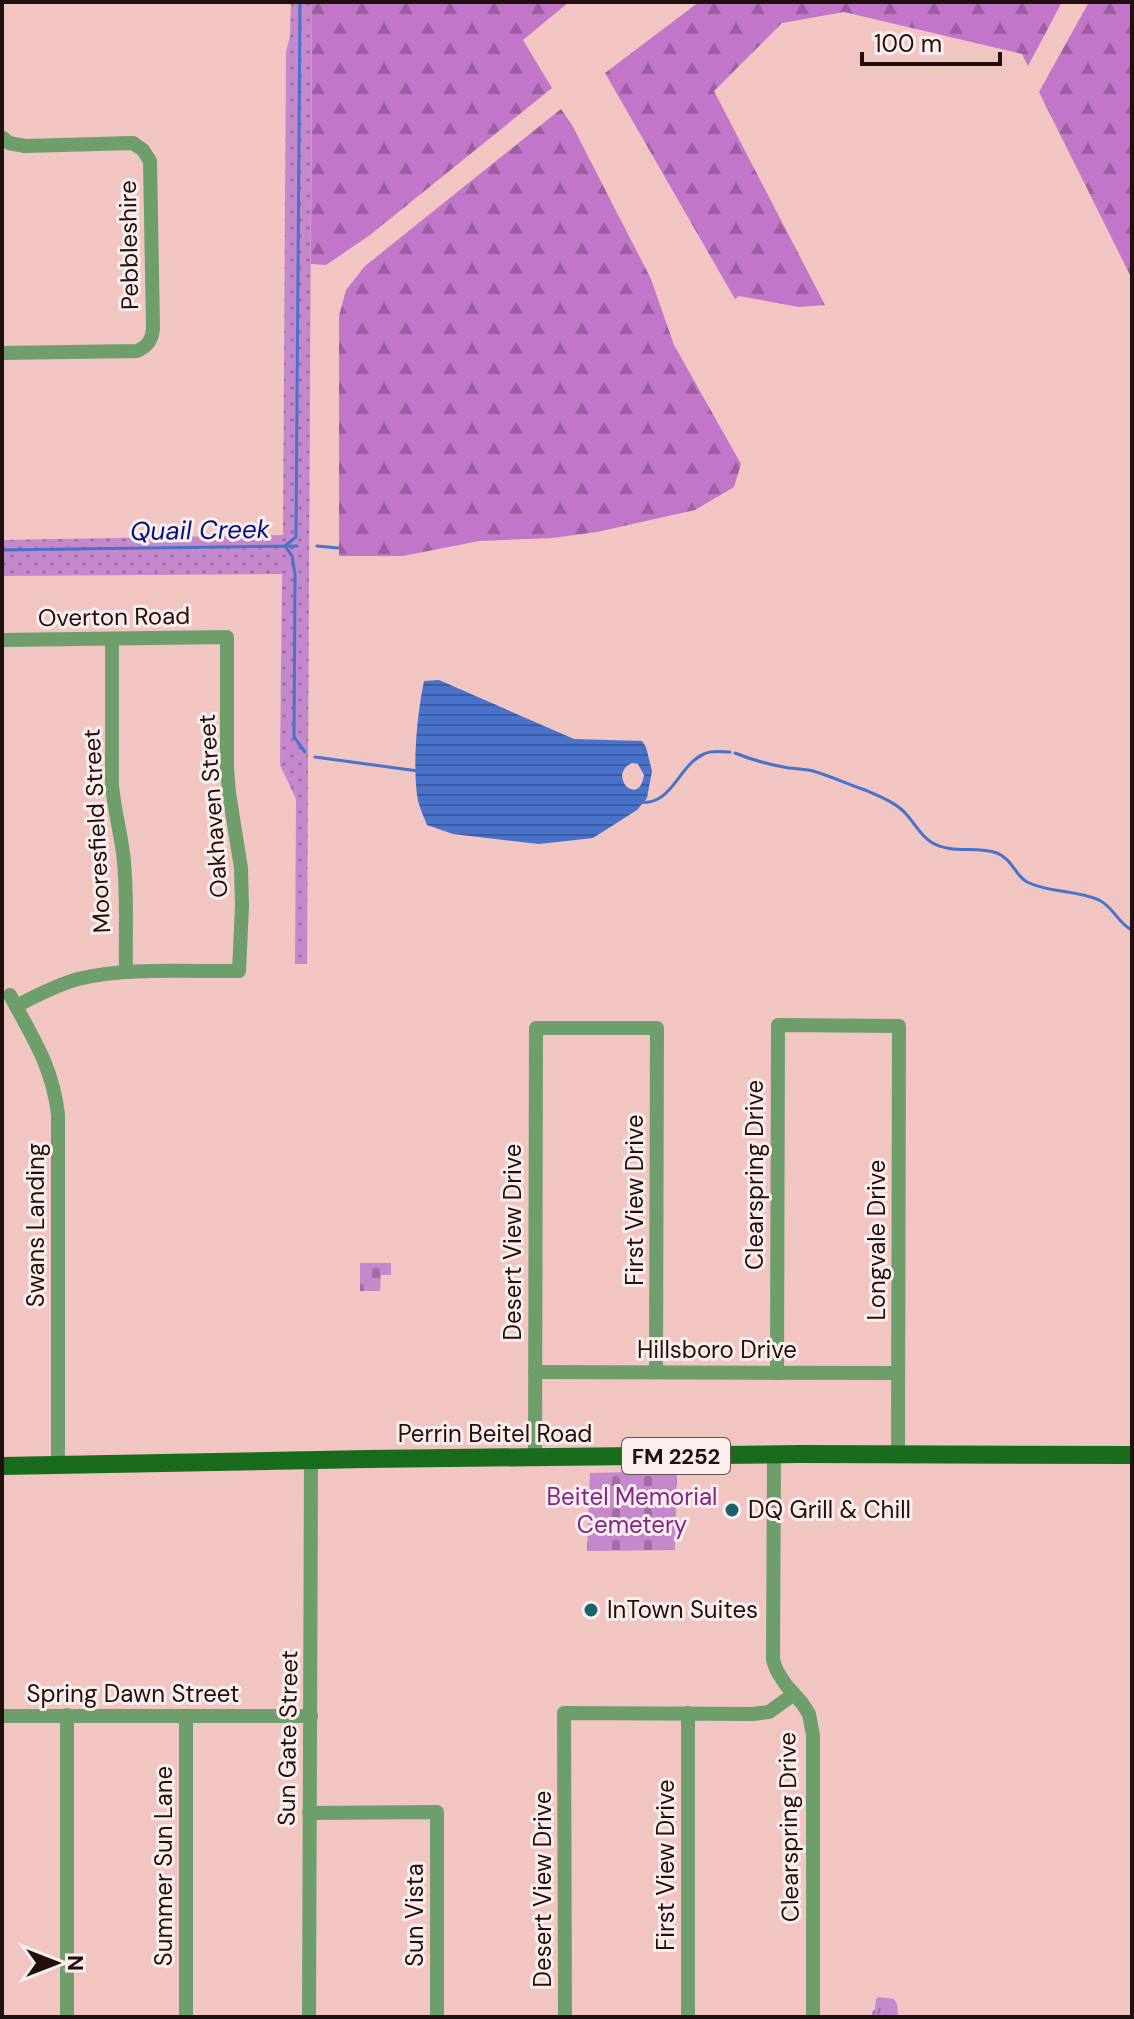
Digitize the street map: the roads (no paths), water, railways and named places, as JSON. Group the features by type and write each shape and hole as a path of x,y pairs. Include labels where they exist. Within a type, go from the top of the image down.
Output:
{"main road":[{"name":"Perrin Beitel Road","path":"2,1466 535,1457 1132,1455"}],"street":[{"name":"Pebbleshire","path":"2,137 9,143 25,146 133,143 143,150 150,161 153,328 151,340 137,351 2,353"},
{"name":"Overton Road","path":"2,640 227,637"},
{"name":"Oakhaven Street","path":"126,972 239,971 242,881 227,767 227,637"},
{"name":"Mooresfield Street","path":"112,639 112,785 124,868 126,972"},
{"name":"Swans Landing","path":"58,1465 58,1114 45,1060 13,1001 80,978 126,972"},
{"name":"Clearspring Drive","path":"777,1373 778,1025 899,1026"},
{"name":"Longvale Drive","path":"898,1455 899,1026"},
{"name":"Desert View Drive","path":"535,1457 536,1028 657,1028"},
{"name":"First View Drive","path":"656,1372 657,1028"},
{"name":"Hillsboro Drive","path":"535,1372 898,1373"},
{"name":"Clearspring Drive","path":"774,1455 772,1649 777,1671 809,1714 813,1735 813,2017"},
{"name":"Sun Gate Street","path":"309,2017 311,1460"},
{"path":"688,1713 769,1712 794,1694"},
{"name":"Desert View Drive","path":"565,2017 564,1713 688,1713"},
{"name":"First View Drive","path":"688,1713 688,2017"},
{"path":"67,1715 67,2017"},
{"name":"Spring Dawn Street","path":"2,1716 311,1716"},
{"name":"Summer Sun Lane","path":"186,1716 186,2017"},
{"name":"Sun Vista","path":"309,1813 437,1812 437,2017"}],"water":[{"path":"439,680 574,739 642,741 652,771 647,798 637,810 593,838 539,844 453,834 427,825 418,801 415,773 417,725 424,681","holes":["632,763 638,764 644,775 641,785 631,789 626,786 622,775"]}],"waterway":[{"path":"285,546 296,537 300,2"},
{"name":"Quail Creek","path":"285,546 292,556 295,574 294,737 305,752"},
{"name":"Quail Creek","path":"2,550 297,546"},
{"path":"317,546 338,548"},
{"name":"Quail Creek","path":"639,802 659,798 695,759 704,754 730,752"},
{"name":"Quail Creek","path":"735,753 775,765 813,771 876,795 903,811 931,842 947,848 997,853 1027,882 1099,900 1130,929"},
{"name":"Quail Creek","path":"315,757 418,771"}],"place":[{"name":"DQ Grill & Chill","path":"732,1510"},
{"name":"InTown Suites","path":"591,1610"}],"park label":[{"name":"Beitel Memorial Cemetery","path":"632,1511"}]}
